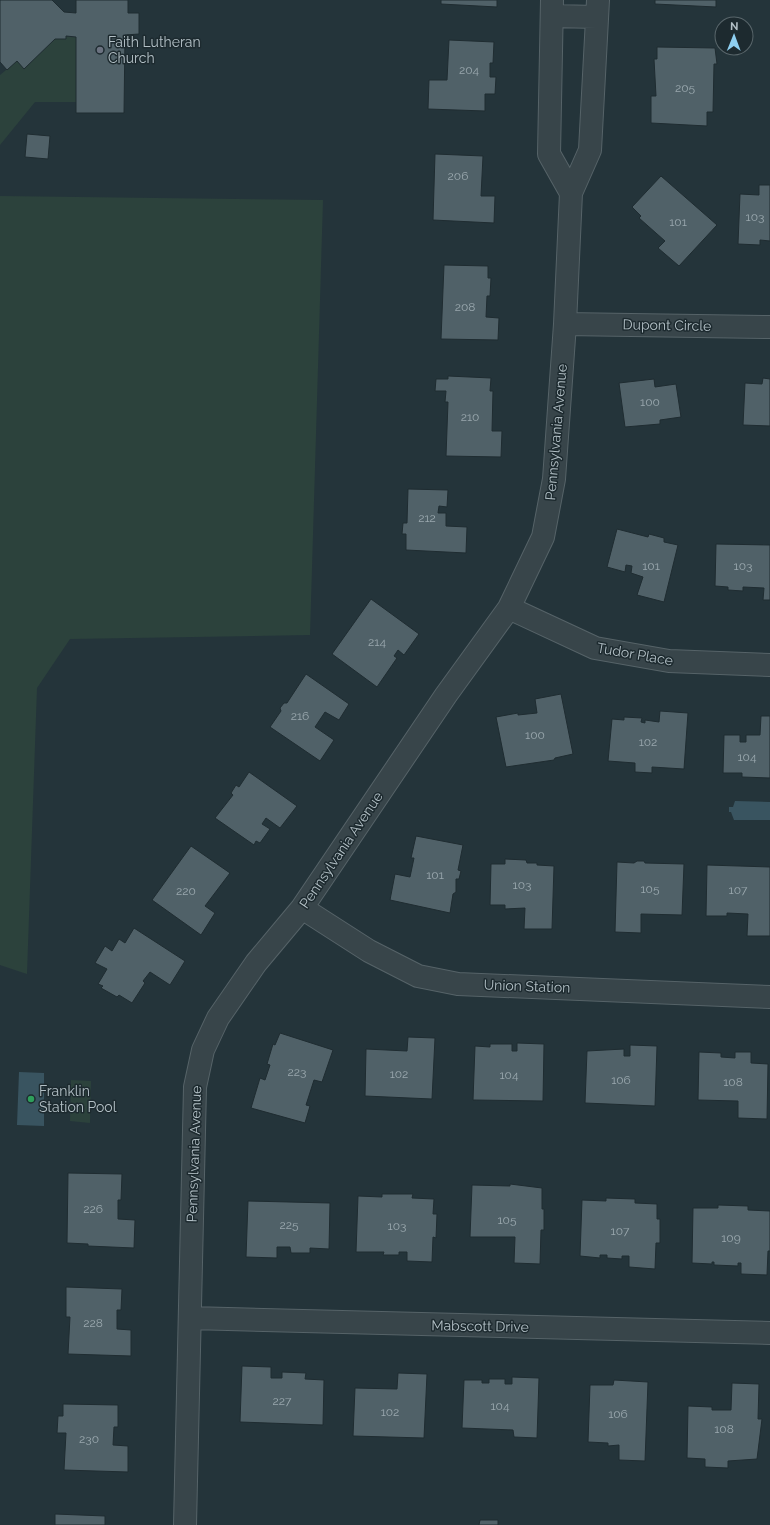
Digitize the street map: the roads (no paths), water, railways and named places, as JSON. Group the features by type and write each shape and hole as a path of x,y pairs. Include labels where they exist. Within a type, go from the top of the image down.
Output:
{"street":[{"path":"571,193 549,154 552,8 597,8"},
{"name":"Pennsylvania Avenue","path":"185,1525 195,1088 204,1050 218,1018 252,969 302,908 446,695 509,608 543,537 554,479 565,324 571,193 590,150 597,8"},
{"name":"Dupont Circle","path":"565,324 770,327"},
{"name":"Tudor Place","path":"509,608 595,648 669,661 770,664"},
{"name":"Union Station","path":"302,908 369,951 418,976 458,984 770,997"},
{"name":"Mabscott Drive","path":"190,1318 770,1333"}],"water":[{"path":"735,801 770,802 770,820 734,820 731,812 729,812 729,807 733,807"},
{"name":"Franklin Station Pool","path":"19,1072 44,1073 44,1126 17,1125"}],"place":[{"name":"Faith Lutheran Church","path":"100,50"},
{"name":"Franklin Station Pool","path":"31,1099"}]}
